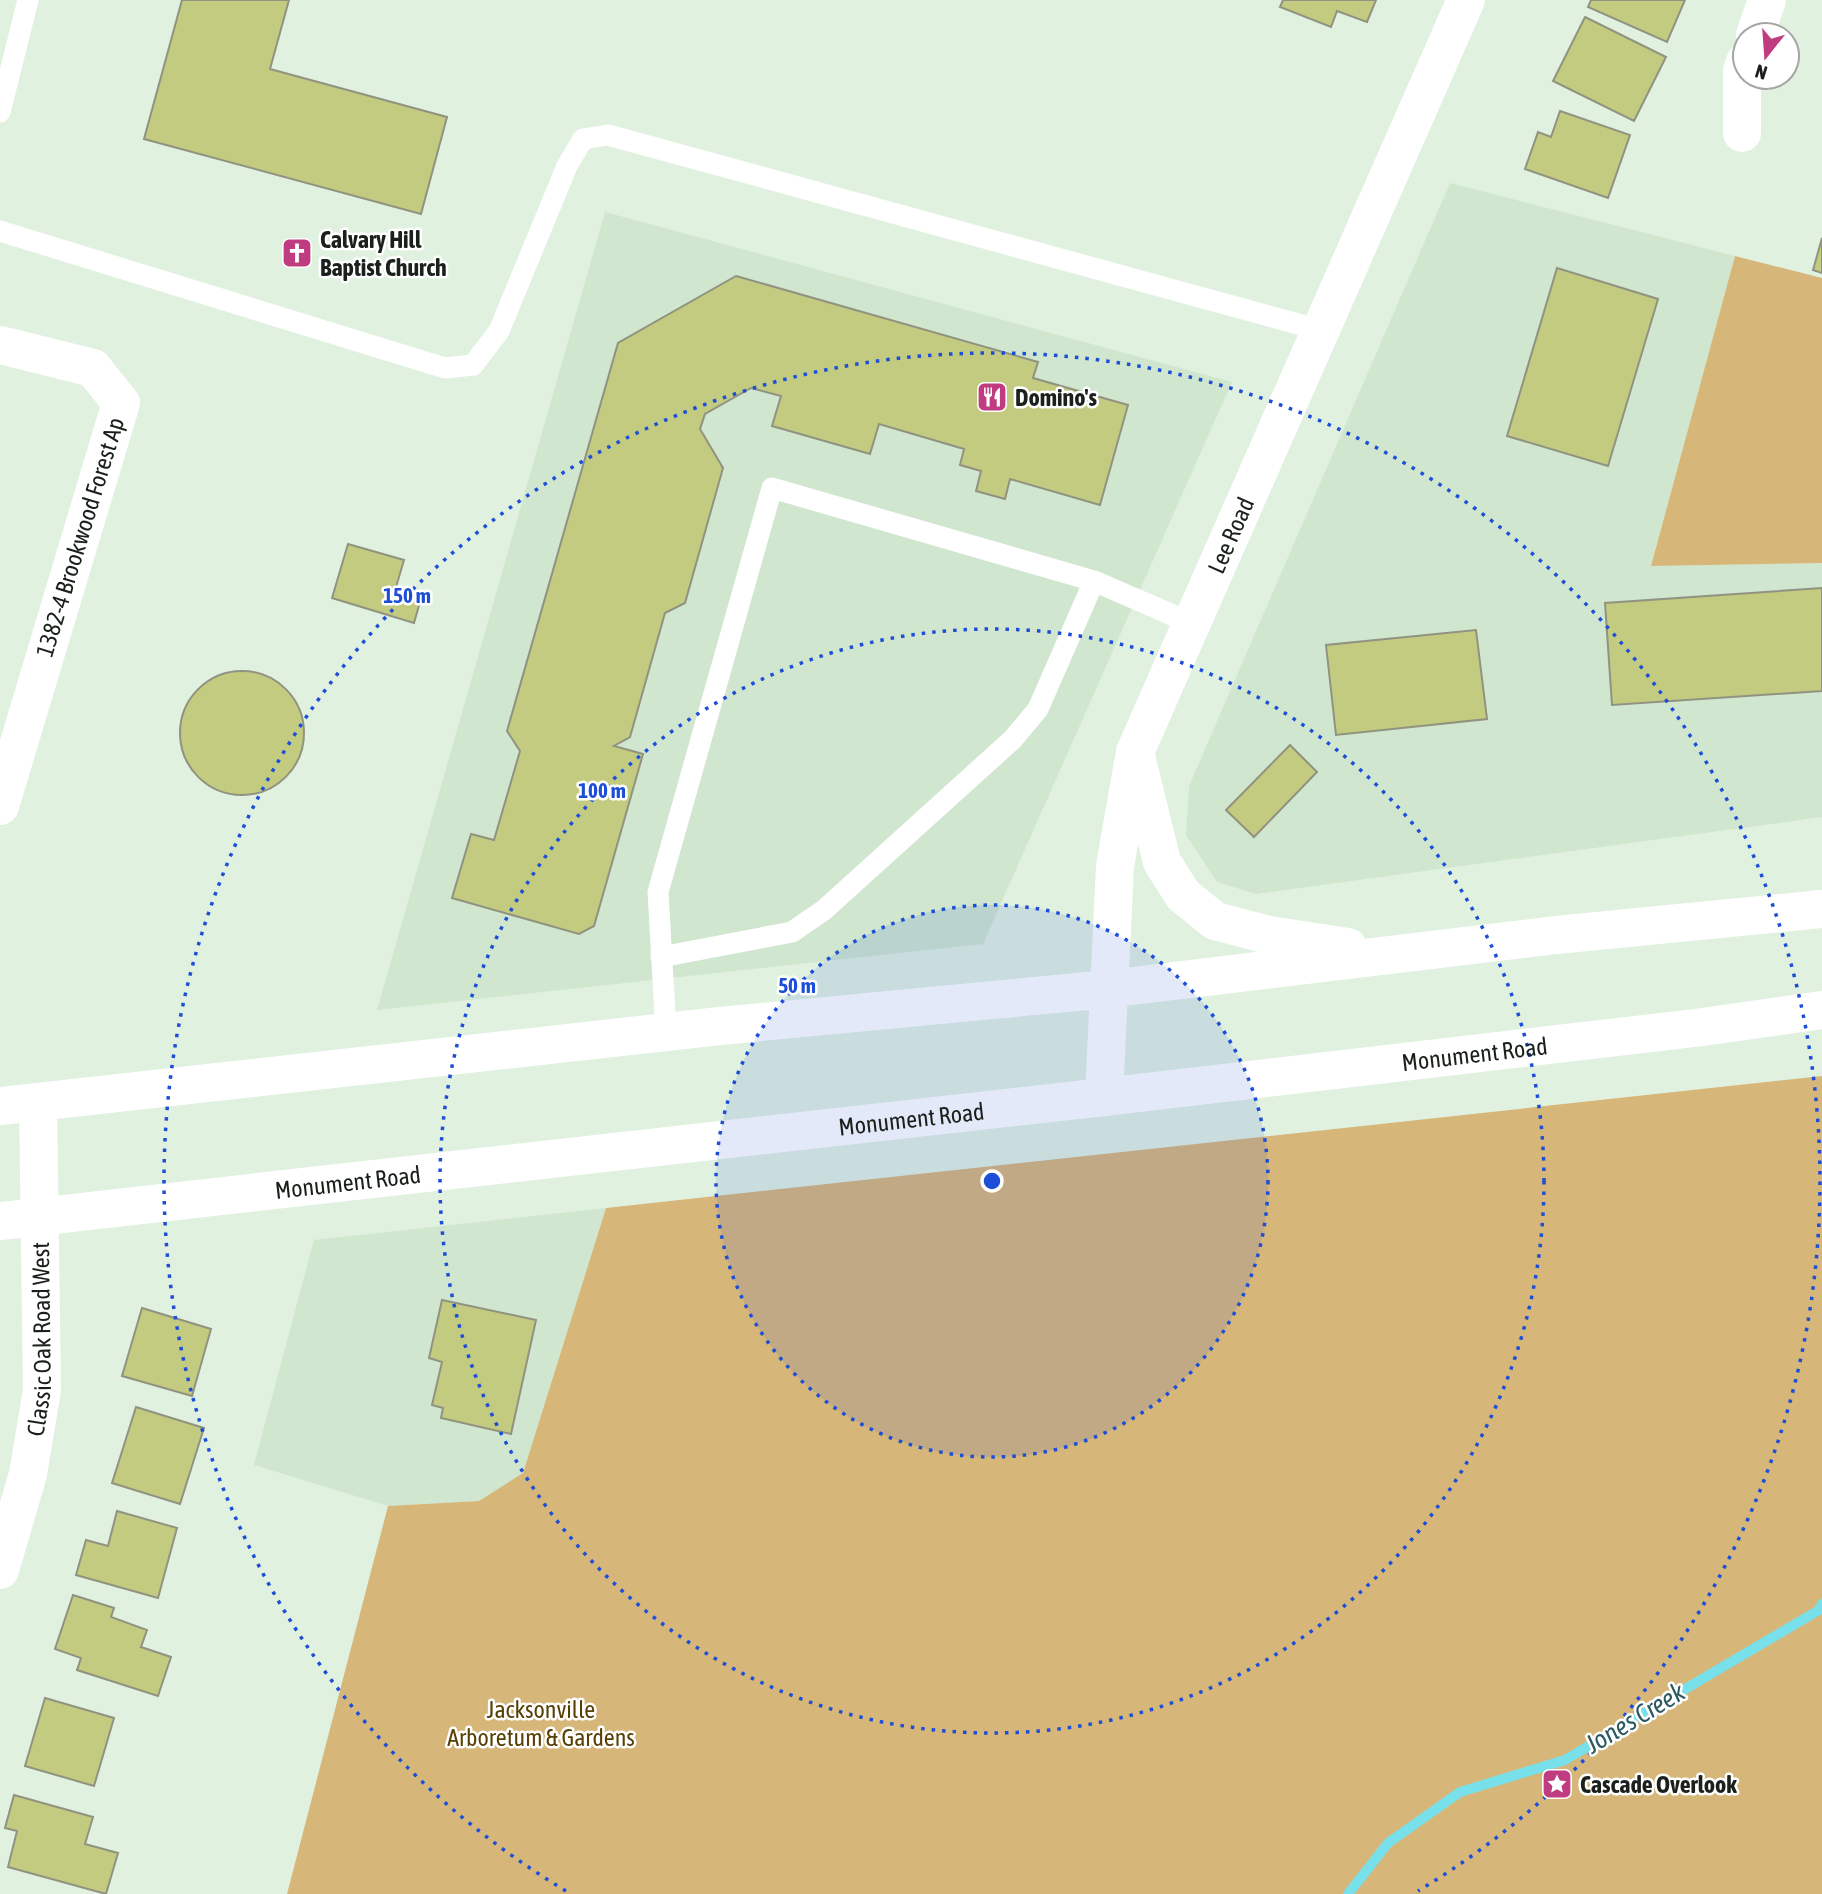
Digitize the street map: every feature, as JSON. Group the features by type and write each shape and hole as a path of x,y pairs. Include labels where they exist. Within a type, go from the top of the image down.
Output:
{"main road":[{"name":"Lee Road","path":"1104,1097 1115,866 1135,752 1466,0"},
{"path":"1760,21 1767,0"},
{"path":"1742,91 1742,133"},
{"name":"1382-4 Brookwood Forest Ap","path":"0,345 93,368 121,403 0,806"},
{"path":"1135,752 1162,862 1183,895 1215,921 1269,936 1398,954"},
{"path":"0,1106 666,1032 1108,989 1398,954 1822,909"},
{"name":"Monument Road","path":"0,1221 1104,1097 1681,1030 1822,1010"},
{"name":"Classic Oak Road West","path":"0,1570 28,1474 42,1390 38,1102"}],"lane":[{"path":"0,112 28,0"},
{"path":"0,231 445,368 473,365 499,331 567,166 583,139 608,135 1320,330"},
{"path":"666,1032 658,892 772,488 1094,581 1191,623"},
{"path":"661,957 792,932 824,910 1013,739 1038,709 1094,581"}],"shaded area":[{"path":"1450,183 1735,256 1651,566 1822,563 1822,817 1256,894 1217,882 1186,835 1189,786"},
{"path":"605,212 1232,382 983,944 377,1010"},
{"path":"606,1208 523,1473 479,1501 388,1506 254,1465 314,1240"}],"green space":[{"path":"1735,256 1822,278 1822,563 1651,566"},
{"name":"Jacksonville Arboretum & Gardens","path":"1822,1076 1822,1894 287,1894 388,1506 479,1501 523,1473 606,1208"}],"building":[{"path":"182,0 289,0 270,69 447,117 421,214 144,139"},
{"path":"1283,0 1376,0 1367,22 1337,11 1331,27 1280,7"},
{"path":"1591,0 1685,0 1667,42 1588,7"},
{"path":"1585,17 1666,57 1634,121 1553,81"},
{"path":"1560,111 1630,135 1608,198 1525,169 1538,132 1551,137"},
{"path":"1822,238 1822,273 1813,270"},
{"path":"1557,268 1658,299 1608,466 1507,436"},
{"path":"736,276 1038,362 1033,378 1128,405 1100,505 1010,479 1005,499 976,491 981,471 960,465 964,449 879,424 870,454 772,426 781,396 751,388 705,414 700,429 723,468 685,603 665,613 630,737 614,746 643,754 594,926 579,934 452,898 471,834 494,840 520,751 507,731 618,343"},
{"path":"348,544 404,560 396,587 422,595 414,623 332,598"},
{"path":"1822,588 1822,691 1612,705 1605,603"},
{"path":"1476,630 1487,719 1336,735 1326,645"},
{"path":"242,671 266,675 286,689 300,709 304,733 300,757 286,777 266,791 242,795 218,791 198,777 184,757 180,733 184,709 198,689 218,675"},
{"path":"1290,745 1317,772 1254,837 1226,810"},
{"path":"442,1300 536,1320 511,1434 441,1418 443,1408 432,1405 442,1362 429,1358"},
{"path":"142,1308 211,1329 192,1396 122,1376"},
{"path":"136,1407 204,1428 180,1504 112,1483"},
{"path":"117,1511 177,1528 158,1598 76,1575 86,1540 108,1546"},
{"path":"73,1595 114,1608 111,1617 147,1630 141,1647 171,1657 158,1696 77,1670 81,1658 55,1649"},
{"path":"45,1698 114,1718 94,1786 25,1766"},
{"path":"14,1795 93,1817 85,1844 118,1853 106,1894 8,1867 17,1831 5,1828"}],"waterway":[{"name":"Jones Creek","path":"1348,1894 1388,1843 1460,1792 1565,1760 1819,1610 1822,1604"}],"place":[{"name":"Calvary Hill Baptist Church","path":"297,253"},
{"name":"Domino's","path":"992,397"},
{"name":"Cascade Overlook","path":"1557,1784"}]}
